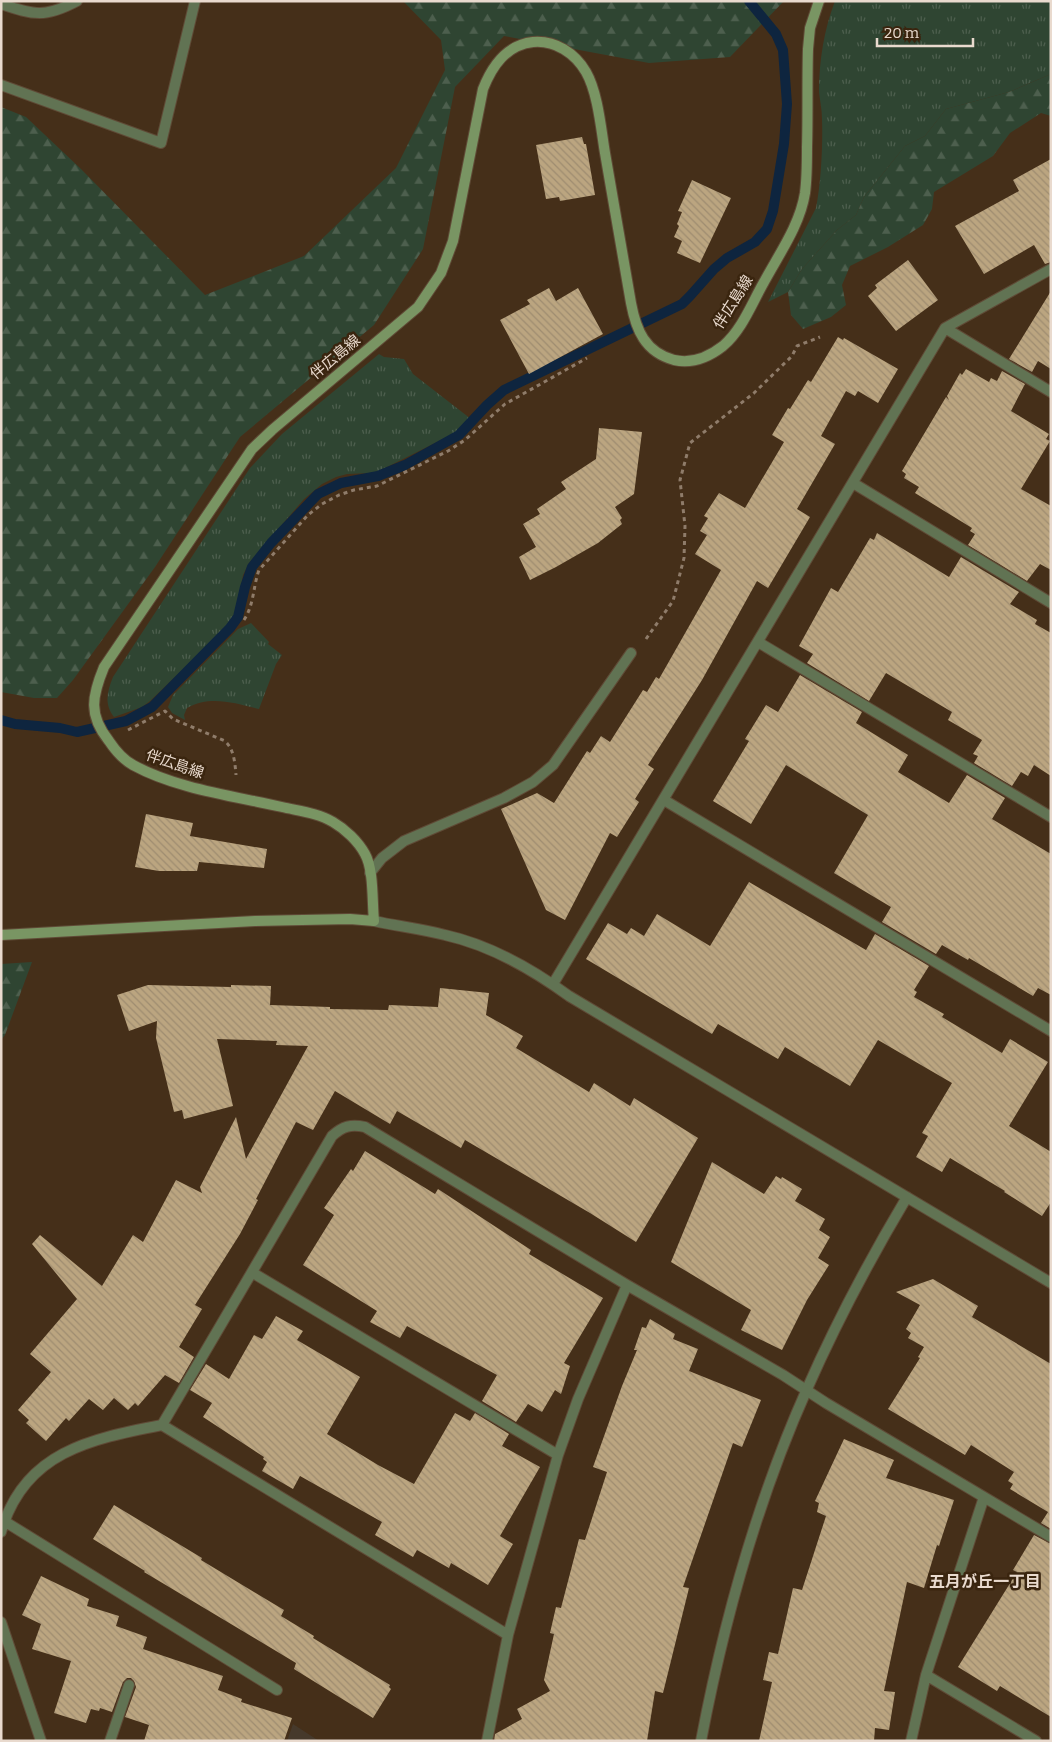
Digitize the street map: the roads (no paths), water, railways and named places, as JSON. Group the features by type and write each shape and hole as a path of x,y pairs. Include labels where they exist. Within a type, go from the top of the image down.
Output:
{"main road":[{"name":"伴広島線","path":"374,921 370,873 366,854 345,830 332,821 320,816 175,782 132,764 116,750 106,738 97,722 94,710 96,688 104,667 252,450 272,430 418,307 441,273 453,241 483,89 493,66 505,53 530,42 554,44 566,50 577,59 587,73 598,112 634,320 640,335 660,354 674,360 701,359 724,345 742,322 800,213 805,192 808,49 810,28 819,1"},
{"path":"1,935 264,921 350,919 374,921"}],"street":[{"path":"1,4 28,13 46,14 77,1"},
{"path":"1,86 161,143 195,1"},
{"path":"553,984 945,328 1051,269"},
{"path":"945,328 1051,392"},
{"path":"853,483 1051,603"},
{"path":"758,642 1051,817"},
{"path":"370,873 382,858 404,841 504,798 533,782 553,765 631,653"},
{"path":"664,800 1051,1031"},
{"path":"374,921 446,935 468,942 522,966 553,984 569,996 1051,1283"},
{"path":"162,1425 332,1136 346,1126 356,1125 366,1127 627,1285 1051,1536"},
{"path":"701,1741 721,1642 735,1589 767,1490 806,1390 835,1328 866,1267 907,1197"},
{"path":"253,1273 558,1455"},
{"path":"487,1741 508,1635 558,1455 578,1399 627,1285"},
{"path":"1,1532 4,1521 16,1498 31,1476 49,1461 88,1442 162,1425 508,1635"},
{"path":"911,1741 926,1675 984,1497"},
{"path":"4,1521 276,1690"},
{"path":"1,1622 41,1741"},
{"path":"926,1675 1036,1741"},
{"path":"110,1741 129,1685"}],"waterway":[{"path":"1,720 15,724 60,728 77,732 126,721 152,707 230,628 238,617 252,567 271,543 318,494 341,483 378,476 405,465 459,435 504,390 682,304 714,269 727,258 755,242 767,229 773,211 784,144 787,104 783,50 776,34 749,1"}],"district":[{"name":"五月が丘一丁目","path":"985,1581"}]}
